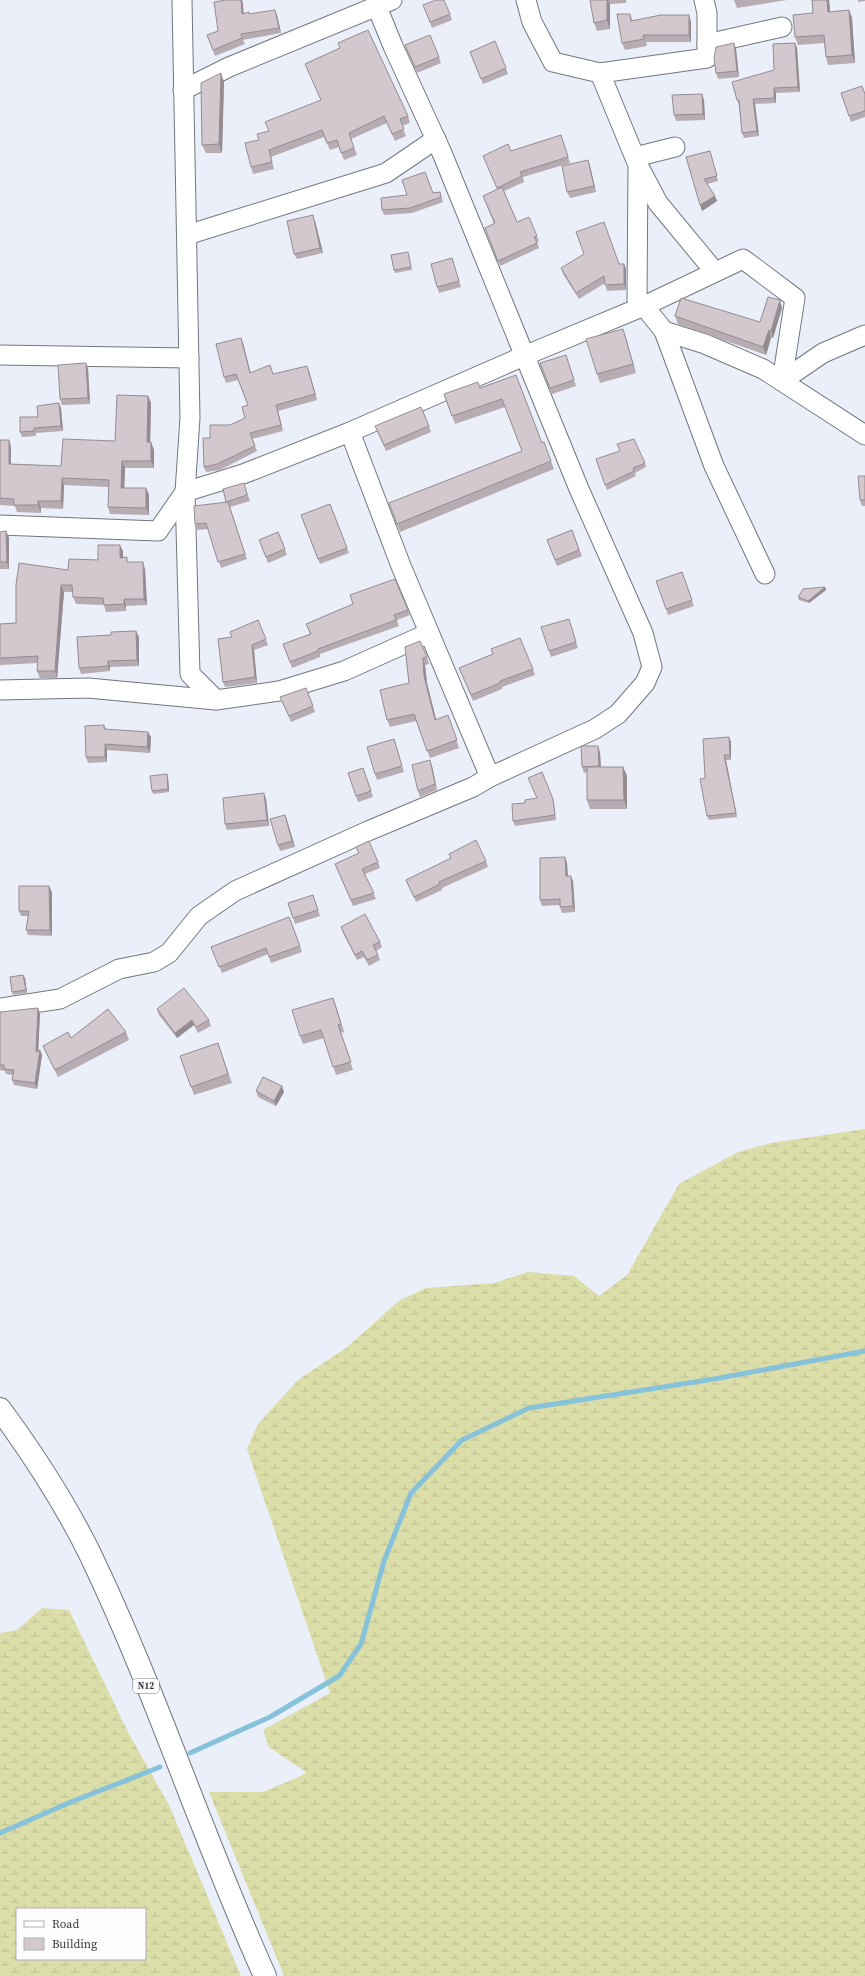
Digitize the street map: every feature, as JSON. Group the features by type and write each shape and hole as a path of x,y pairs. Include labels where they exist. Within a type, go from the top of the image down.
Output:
{"main road":[{"name":"N12","path":"0,1409 51,1484 89,1553 125,1632 265,1976"}],"street":[{"path":"182,0 190,418 185,492 190,674 216,700"},
{"path":"526,0 532,22 553,62 600,73 707,58 707,13 704,0"},
{"path":"0,1008 60,999 119,969 154,962 168,953 199,916 236,891 368,830 473,787 490,777 595,729 618,714 645,683 652,667 643,633 579,489 436,139 392,46 385,4 229,67 183,90"},
{"path":"707,44 782,27"},
{"path":"600,73 637,161 658,203 715,272"},
{"path":"187,235 386,173 436,139"},
{"path":"637,161 675,147"},
{"path":"637,161 637,300 644,306 664,331 714,466 765,574"},
{"path":"0,525 158,531 185,492 243,474 350,432 524,356 644,306 743,259 795,298 782,381"},
{"path":"664,331 705,344 763,369 865,435"},
{"path":"782,381 823,352 865,335"},
{"path":"0,355 189,358"},
{"path":"350,432 401,566 490,777"},
{"path":"0,690 88,688 216,700 279,691 344,671 429,633"}],"green space":[{"path":"865,1129 865,1976 284,1976 209,1792 263,1792 301,1776 306,1772 269,1747 263,1730 330,1693 247,1449 258,1424 298,1380 346,1348 400,1300 426,1288 494,1283 528,1272 574,1276 599,1296 627,1275 679,1184 738,1152 771,1143"},
{"path":"42,1608 69,1610 128,1732 169,1805 241,1976 0,1976 0,1633 17,1630"}],"building":[{"path":"241,0 242,14 275,10 279,28 241,34 242,38 213,50 207,35 218,31 214,2"},
{"path":"436,0 444,0 450,14 430,22 423,5"},
{"path":"590,0 607,0 607,20 594,23"},
{"path":"812,0 827,0 828,12 849,10 852,55 826,57 824,35 795,37 793,15 813,13"},
{"path":"617,14 630,14 631,21 661,15 689,15 689,35 643,35 644,39 622,43"},
{"path":"368,30 408,116 400,119 404,129 392,134 384,116 349,133 354,148 341,153 337,140 327,143 322,130 269,150 272,162 251,167 245,143 259,140 257,134 269,131 265,122 321,100 305,64 340,48 338,43"},
{"path":"430,35 439,57 415,67 405,45"},
{"path":"495,41 506,68 481,79 470,52"},
{"path":"734,43 737,71 716,73 714,58 716,47"},
{"path":"795,43 798,87 774,88 774,98 753,99 757,131 742,133 739,100 737,100 732,82 774,70 773,44"},
{"path":"221,73 219,144 202,145 201,83"},
{"path":"862,86 865,94 865,111 849,116 841,93"},
{"path":"702,94 703,114 674,115 672,95"},
{"path":"561,135 568,157 520,172 522,176 497,188 483,156 508,144 511,151"},
{"path":"710,151 717,176 704,179 715,196 700,205 686,157"},
{"path":"588,160 594,186 567,192 562,166"},
{"path":"425,172 433,193 440,192 441,197 410,208 382,210 381,198 407,195 402,180"},
{"path":"502,187 517,222 529,217 537,236 534,237 537,243 498,261 485,228 495,223 483,196"},
{"path":"313,215 320,248 294,254 287,221"},
{"path":"604,222 619,264 624,264 624,284 605,285 604,276 576,293 561,268 584,254 576,232"},
{"path":"408,252 411,267 394,270 391,255"},
{"path":"452,258 459,281 437,287 431,264"},
{"path":"768,297 780,300 771,331 769,330 763,347 675,316 681,298 760,322"},
{"path":"623,329 633,364 597,374 586,339"},
{"path":"241,338 250,373 270,365 273,374 307,366 315,394 276,405 281,425 250,433 255,446 217,464 204,467 203,438 210,438 210,425 230,425 245,418 242,407 248,405 236,374 224,377 216,344"},
{"path":"566,355 574,380 550,388 540,363"},
{"path":"86,363 88,398 60,399 58,365"},
{"path":"516,375 542,443 544,442 551,461 397,524 389,503 522,451 502,399 452,416 444,394 478,382 480,388"},
{"path":"117,395 148,396 147,442 151,442 151,461 122,461 121,488 146,488 146,508 108,507 109,480 62,478 61,501 38,501 38,505 14,505 14,499 0,498 0,440 9,440 9,464 61,466 63,439 115,441"},
{"path":"59,403 61,426 34,428 34,431 20,432 20,417 38,417 37,406"},
{"path":"421,407 429,426 384,445 375,426"},
{"path":"634,439 645,463 633,468 634,471 605,485 596,459 620,451 617,444"},
{"path":"858,476 865,476 865,500 860,500"},
{"path":"244,483 247,495 226,502 223,489"},
{"path":"228,502 245,554 218,562 206,523 195,524 194,506"},
{"path":"330,504 347,548 318,559 301,515"},
{"path":"572,530 579,550 555,560 547,540"},
{"path":"6,531 7,562 0,562 0,532"},
{"path":"278,532 285,549 266,557 259,540"},
{"path":"98,545 120,545 120,558 127,557 127,562 143,562 144,599 124,599 124,604 104,605 103,598 73,597 72,585 61,585 55,671 37,671 38,656 0,658 0,624 16,623 16,585 19,563 68,570 69,559 98,560"},
{"path":"682,572 692,600 666,609 656,581"},
{"path":"395,579 408,610 394,615 396,620 318,649 318,651 290,662 283,644 311,634 306,624 353,604 350,595"},
{"path":"825,587 808,601 798,597 803,589"},
{"path":"569,619 576,642 549,651 541,627"},
{"path":"258,620 266,639 252,645 255,677 223,682 218,639 232,637 230,632"},
{"path":"136,631 137,660 108,661 108,666 79,668 77,637 111,635 111,632"},
{"path":"520,638 533,669 500,681 500,683 471,695 459,668 493,654 491,649"},
{"path":"420,641 427,657 423,658 424,676 435,720 448,715 457,740 427,751 414,714 387,720 380,690 409,683 405,647"},
{"path":"306,688 313,706 289,716 280,697"},
{"path":"104,725 104,729 148,732 147,747 105,744 105,757 86,757 85,726"},
{"path":"729,737 730,755 724,755 736,813 707,816 700,779 705,778 703,739"},
{"path":"394,739 402,766 375,774 367,747"},
{"path":"581,746 598,746 599,766 582,767"},
{"path":"430,760 435,784 418,791 412,765"},
{"path":"587,767 623,767 624,800 587,800"},
{"path":"363,768 371,791 356,796 348,773"},
{"path":"542,772 553,799 555,815 513,821 512,804 525,803 525,800 537,798 528,778"},
{"path":"167,774 168,789 152,791 150,776"},
{"path":"264,793 267,820 225,824 223,798"},
{"path":"285,815 292,841 278,845 270,819"},
{"path":"476,840 486,861 439,882 440,884 414,897 406,880 451,858 449,854"},
{"path":"369,841 378,862 362,869 374,893 351,900 335,864 359,853 356,847"},
{"path":"565,857 566,876 571,876 573,906 560,907 560,899 540,900 540,858"},
{"path":"19,886 49,886 50,930 26,930 29,911 19,911"},
{"path":"313,895 318,910 293,918 288,903"},
{"path":"365,914 380,942 373,945 378,955 367,960 362,951 355,955 341,927"},
{"path":"289,917 300,946 269,957 266,948 219,967 211,947"},
{"path":"23,975 26,990 12,992 10,977"},
{"path":"184,988 209,1020 196,1027 192,1020 175,1033 157,1009"},
{"path":"333,998 341,1024 338,1025 351,1062 333,1067 321,1030 300,1036 292,1010"},
{"path":"38,1008 36,1052 40,1050 35,1083 12,1080 14,1070 4,1069 4,1065 0,1065 0,1012"},
{"path":"108,1009 126,1032 55,1070 43,1046 68,1032 71,1038"},
{"path":"218,1043 228,1074 191,1087 180,1056"},
{"path":"263,1077 282,1086 274,1101 256,1091"}],"waterway":[{"path":"190,1753 270,1717 339,1676 361,1644 384,1561 411,1493 462,1440 529,1408 714,1379 865,1351"},
{"path":"0,1833 71,1802 160,1767"}]}
